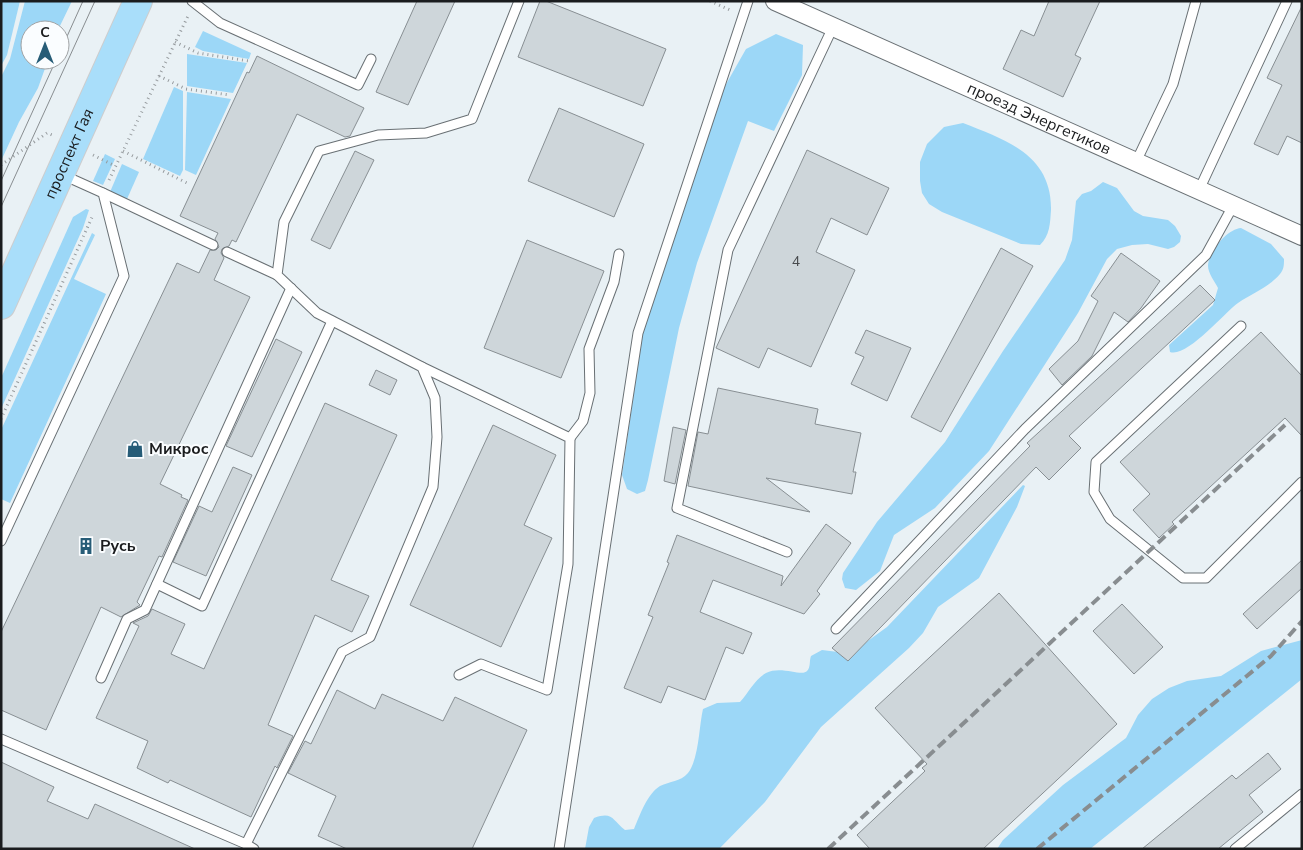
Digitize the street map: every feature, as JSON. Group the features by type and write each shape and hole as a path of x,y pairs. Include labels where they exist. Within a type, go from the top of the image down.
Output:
{"main road":[{"name":"проспект Гая","path":"1,305 138,1"}],"street":[{"name":"проезд Энергетиков","path":"784,3 834,28 1302,236"}],"lane":[{"path":"277,275 284,222 319,151 378,135 426,132 472,119 519,1"},
{"path":"559,849 638,334 748,1"},
{"path":"1136,162 1173,84 1196,1"},
{"path":"1199,190 1287,1"},
{"path":"194,2 220,23 358,85 371,59"},
{"path":"787,552 677,508 728,250 834,28"},
{"path":"61,174 213,245"},
{"path":"1,541 124,276 103,194"},
{"path":"836,629 1025,429 1206,255 1233,206"},
{"path":"227,252 277,275 317,313 422,367 570,438"},
{"path":"459,675 481,664 547,690 568,564 570,438 583,421 590,393 589,349 614,282 619,254"},
{"path":"101,678 127,619 145,610 291,288"},
{"path":"157,584 202,606 332,321"},
{"path":"1241,326 1096,462 1094,492 1110,520 1183,578 1206,578 1302,482"},
{"path":"1,740 250,846 342,652 370,637 434,487 437,437 435,398 422,367"},
{"path":"1235,849 1302,794"}],"path":[{"path":"710,1 744,16"},
{"path":"175,42 198,53 249,61"},
{"path":"159,76 186,89 230,95"},
{"path":"1,165 47,132"},
{"path":"122,151 187,183"}],"shaded area":[{"path":"1,1 20,1 7,55 1,66"},
{"path":"25,1 72,1 63,20 20,20"},
{"path":"20,20 20,70 44,70 38,88 19,122 1,161 1,77 10,59"},
{"path":"203,31 251,53 249,59 203,51 195,47"},
{"path":"776,34 803,45 802,75 774,131 748,121 697,263 679,328 648,480 645,491 637,494 627,489 622,475 643,330 725,86 746,49"},
{"path":"187,54 247,63 233,93 187,86"},
{"path":"174,87 183,91 183,170 180,176 143,159"},
{"path":"187,92 231,99 196,175 185,170"},
{"path":"963,123 1010,143 1024,152 1044,176 1049,191 1051,210 1048,233 1040,245 1021,244 942,212 929,204 922,193 920,162 927,144 944,127"},
{"path":"105,154 115,159 103,185 93,181"},
{"path":"122,164 139,172 127,199 110,192"},
{"path":"1103,182 1117,188 1134,211 1143,216 1168,220 1175,226 1181,236 1180,242 1168,249 1148,244 1132,245 1117,249 1107,259 1078,313 989,451 935,508 894,535 880,571 856,590 845,588 842,579 843,573 877,522 945,442 1003,351 1065,260 1072,240 1076,201 1082,194 1091,191"},
{"path":"86,209 89,210 83,228 1,409 1,378 73,217"},
{"path":"1241,228 1271,244 1284,259 1284,267 1275,279 1238,303 1195,342 1177,352 1170,352 1169,345 1213,305 1218,288 1209,272 1208,266 1211,254 1224,237 1230,232"},
{"path":"92,233 95,235 74,279 106,294 10,503 1,499 1,430"},
{"path":"1023,485 1025,486 1017,507 979,578 938,607 923,633 909,648 821,727 765,802 719,849 585,849 589,827 594,818 609,816 625,830 634,829 651,794 660,786 682,778 688,773 697,751 703,709 717,703 740,702 766,673 778,670 801,673 807,671 811,656 822,650 846,653 854,651 887,627"},
{"path":"1302,640 1302,679 1090,849 997,849 1003,840 1063,785 1126,738 1138,715 1152,699 1169,688 1187,681 1221,676 1261,651"}],"building":[{"path":"417,1 455,1 408,105 376,92"},
{"path":"540,1 546,1 666,49 643,106 518,57"},
{"path":"1049,1 1100,1 1075,55 1081,58 1063,97 1003,69 1021,30 1034,36"},
{"path":"1302,6 1302,143 1287,136 1278,155 1254,144 1282,85 1267,78"},
{"name":"Русь","path":"257,56 364,108 350,136 345,137 297,114 236,242 232,240 229,246 222,249 221,253 224,258 214,280 250,297 160,484 188,500 162,557 159,556 137,602 140,605 121,617 101,607 46,730 1,710 1,632 177,263 199,273 210,250 216,250 219,247 215,239 218,233 180,216 247,72 249,73"},
{"path":"559,108 644,144 614,217 528,181"},
{"path":"807,150 889,188 867,235 831,218 816,252 855,270 811,367 768,348 759,368 716,348"},
{"path":"355,151 374,160 330,249 311,240"},
{"path":"527,240 604,271 561,378 484,348"},
{"path":"1001,248 1033,266 941,432 911,417"},
{"path":"1121,253 1160,281 1141,308 1128,322 1114,312 1092,356 1062,385 1049,369 1078,341 1098,301 1091,296"},
{"path":"1200,285 1215,300 1069,436 1081,448 1049,480 1036,467 848,661 832,648 1030,446 1027,443"},
{"path":"866,330 911,348 887,401 851,384 864,357 855,353"},
{"path":"1261,332 1302,376 1302,436 1285,418 1172,522 1174,524 1159,538 1133,510 1150,494 1120,462"},
{"path":"276,339 302,352 252,457 226,446"},
{"path":"376,370 397,380 390,395 369,385"},
{"path":"718,388 818,409 815,424 861,433 853,472 856,472 852,494 766,478 810,512 688,486 698,432 708,434"},
{"path":"325,403 397,435 331,580 369,596 352,632 315,615 268,725 293,736 277,768 275,766 251,817 170,780 168,783 137,768 148,741 96,718 139,626 133,623 148,616 152,609 185,624 171,654 204,669"},
{"path":"493,425 556,455 524,525 552,538 501,647 410,605"},
{"path":"673,427 686,430 675,484 664,481"},
{"path":"233,467 252,475 206,576 173,562 199,506 212,512"},
{"path":"826,524 851,543 817,591 820,594 804,614 713,580 700,612 752,633 743,654 726,647 705,700 668,686 661,703 624,688 653,617 648,615 669,563 667,562 677,535 783,576 781,586"},
{"path":"1302,560 1302,588 1257,629 1243,614"},
{"path":"999,593 1117,724 983,849 870,849 857,835 925,771 922,768 927,764 875,708"},
{"path":"1122,604 1163,647 1134,674 1093,631"},
{"path":"337,690 375,709 382,694 443,721 455,697 527,730 472,849 347,849 318,836 336,796 288,773 305,741 311,744"},
{"path":"1268,753 1281,769 1249,795 1263,812 1218,849 1142,849 1232,775 1236,779"},
{"path":"1,762 54,787 47,801 88,819 95,804 195,849 1,849"}],"tram line":[{"path":"70,30 83,1"},
{"path":"1,207 95,1"},
{"path":"1,181 51,70"}],"railway":[{"path":"828,849 1285,425"},
{"path":"1037,849 1271,656 1302,621"}],"place":[{"name":"Микрос","path":"135,449"},
{"name":"Русь","path":"86,546"}]}
